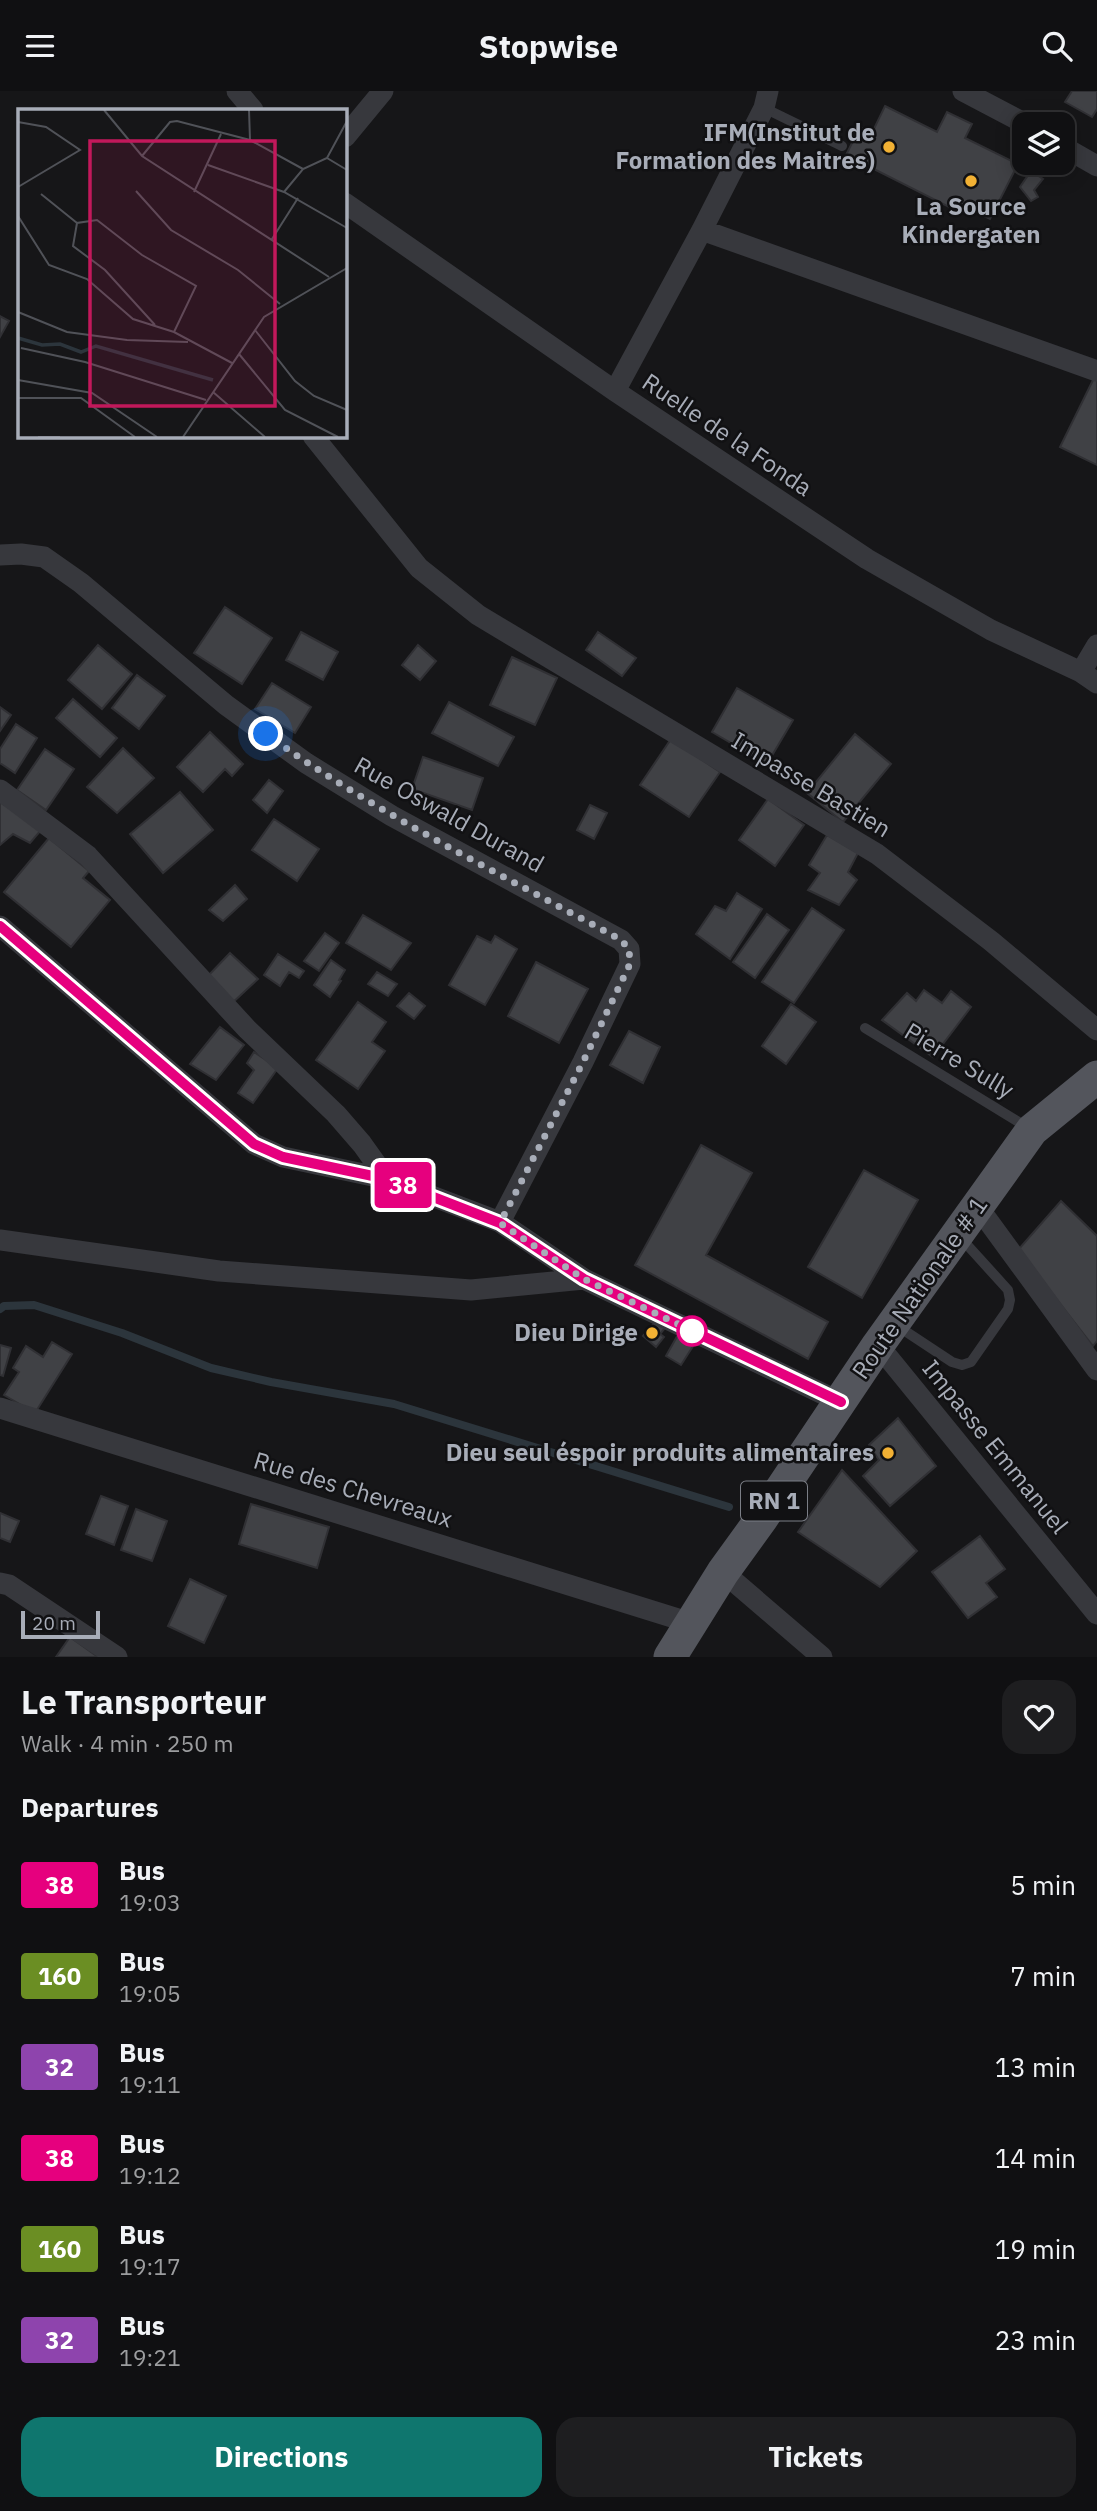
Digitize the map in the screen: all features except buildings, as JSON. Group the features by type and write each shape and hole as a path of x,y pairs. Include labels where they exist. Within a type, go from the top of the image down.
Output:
{"main road":[{"name":"Route Nationale # 1","path":"670,1657 723,1572 886,1334 1032,1130 1097,1077"}],"street":[{"path":"237,91 252,109"},
{"path":"346,136 383,91"},
{"path":"963,91 1012,117"},
{"path":"615,391 702,230 766,99"},
{"path":"1075,153 1097,166"},
{"name":"Ruelle de la Fonda","path":"346,204 615,391 867,559 990,630 1089,677"},
{"path":"702,230 1097,371"},
{"name":"Impasse Bastien","path":"314,437 419,569 478,615 877,854 991,941 1097,1030"},
{"name":"Rue Oswald Durand","path":"0,555 44,557 81,583 226,705 306,763 392,815 621,940 629,949 630,964 500,1223"},
{"path":"1089,677 1097,645"},
{"path":"0,790 88,856 247,1028 345,1124 387,1179"},
{"path":"0,926 254,1144 283,1157 387,1179 500,1223 584,1279 841,1402"},
{"path":"978,1207 1097,1370"},
{"path":"0,1240 219,1271 471,1290 584,1279"},
{"name":"Impasse Emmanuel","path":"886,1334 1097,1614"},
{"name":"Rue des Chevreaux","path":"0,1408 691,1623"},
{"path":"723,1572 821,1657"},
{"path":"0,1583 9,1585 117,1657"}],"lane":[{"path":"766,99 842,146"},
{"name":"Pierre Sully","path":"864,1028 1032,1130"},
{"path":"886,1334 952,1362 962,1365 971,1362 1008,1309 1010,1300 1008,1290 958,1235"}],"waterway":[{"path":"0,1309 4,1306 34,1305 122,1333 211,1368 271,1382 394,1404 729,1507"}],"bus line":[{"name":"38","path":"0,926 254,1144 283,1157 387,1179 500,1223 584,1279 841,1402"}],"place":[{"name":"IFM(Institut de Formation des Maitres)","path":"889,147"},
{"name":"La Source Kindergaten","path":"971,181"},
{"name":"Dieu Dirige","path":"652,1333"},
{"name":"Dieu seul éspoir produits alimentaires","path":"888,1453"}],"route":[{"path":"266,734 306,763 392,815 621,940 629,949 630,964 500,1223 584,1279 701,1335 692,1331"}]}
